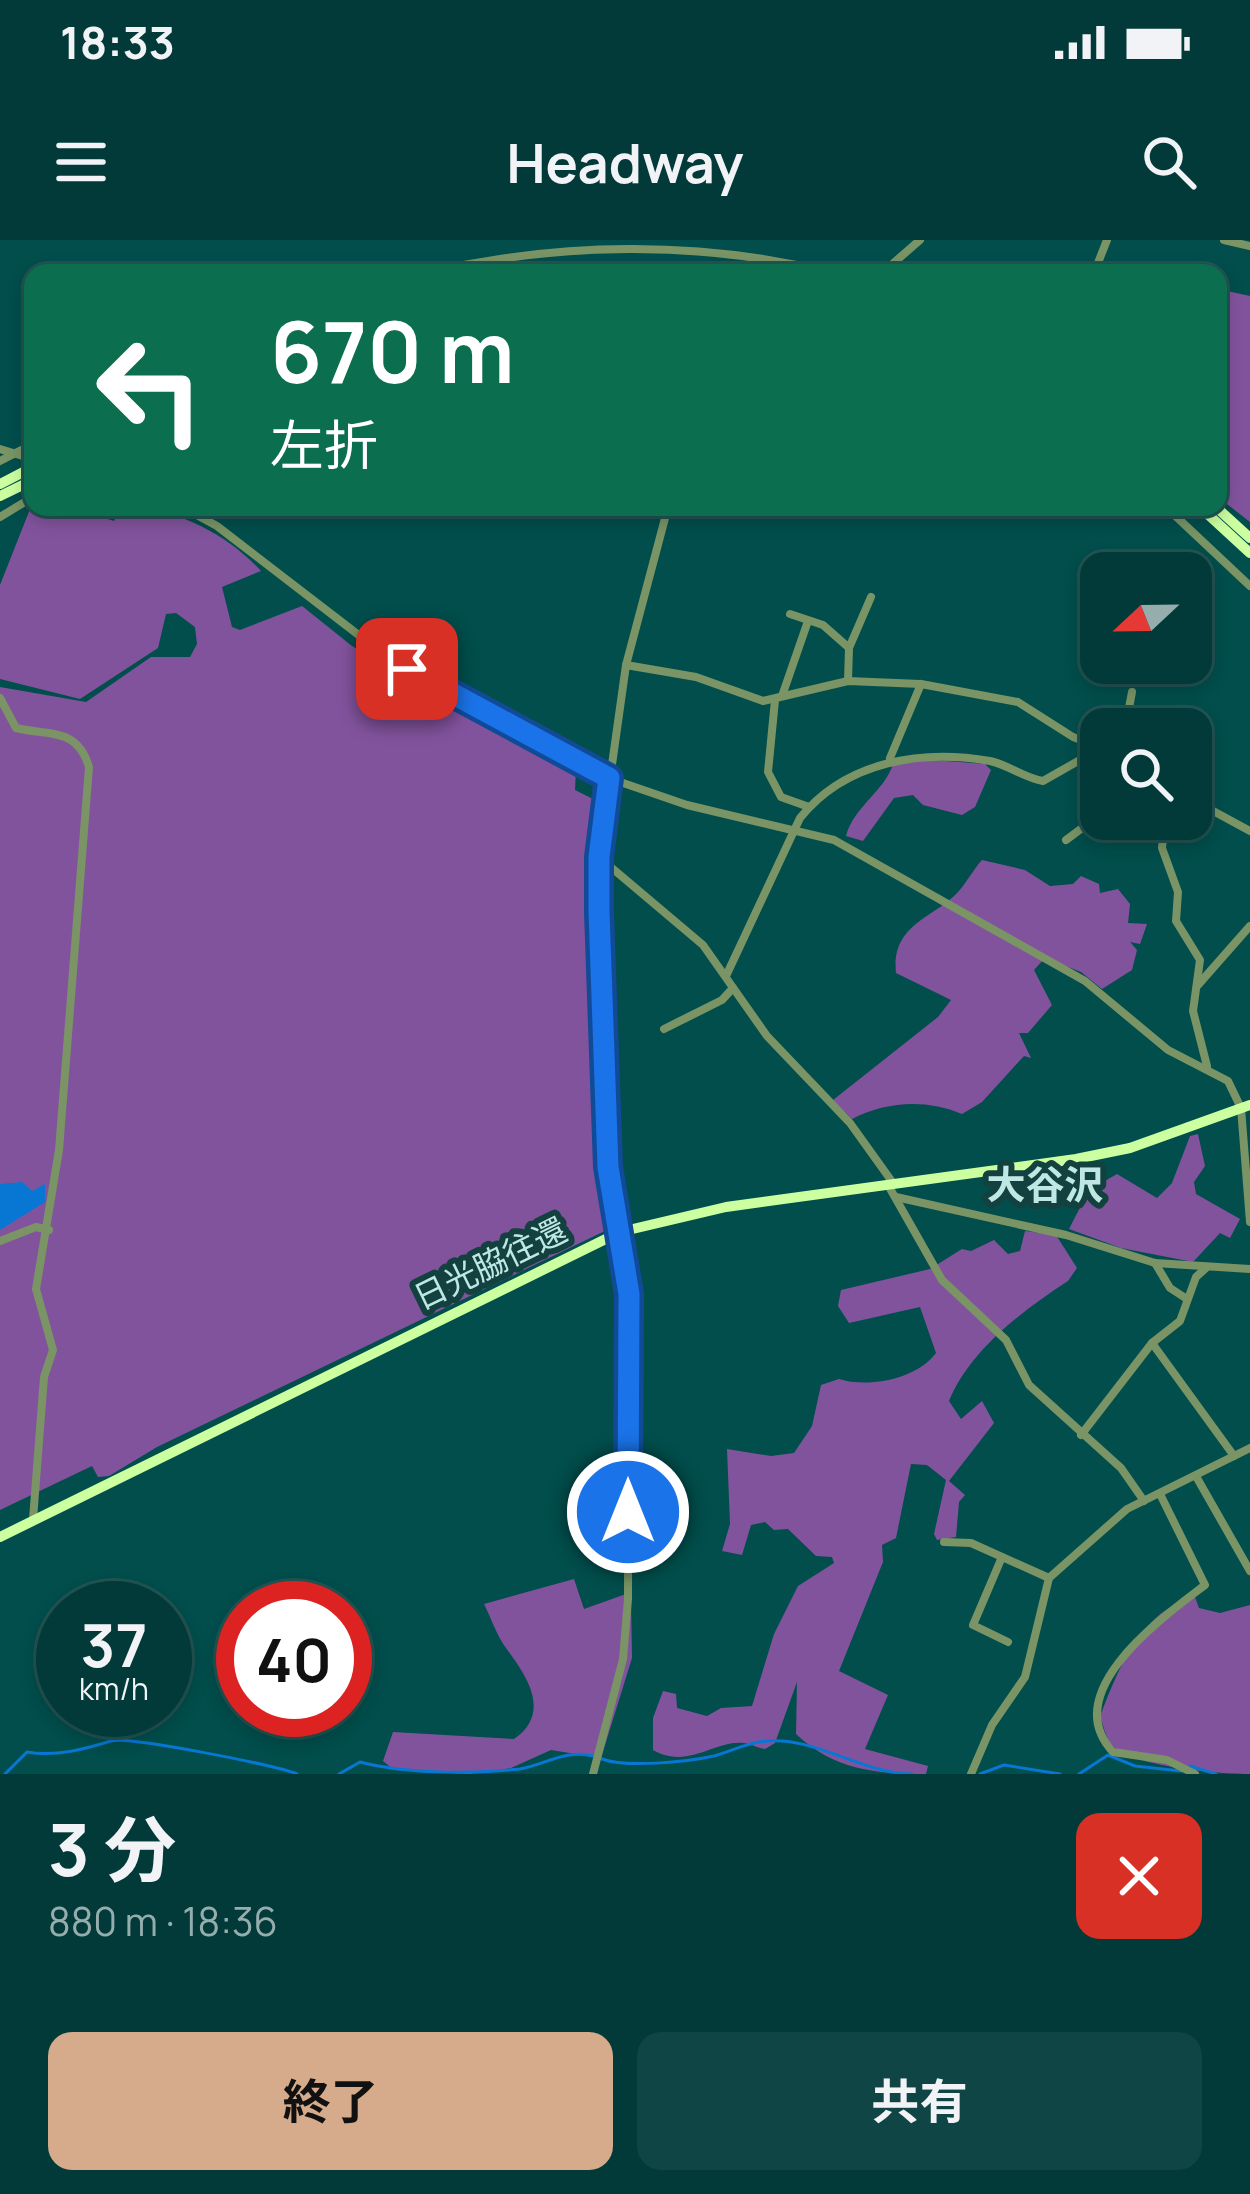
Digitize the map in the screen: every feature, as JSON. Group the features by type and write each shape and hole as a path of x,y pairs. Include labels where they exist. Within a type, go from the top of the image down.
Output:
{"highway":[{"path":"1210,516 1250,553"},
{"path":"1226,516 1250,538"},
{"name":"日光脇往還","path":"0,1537 620,1232 678,1216 1102,1154 1246,1107"}],"street":[{"path":"892,264 920,240"},
{"path":"1224,240 1250,246"},
{"path":"484,264 560,254 706,251 780,264"},
{"path":"0,461 24,448"},
{"path":"0,449 24,458"},
{"path":"199,516 382,653 609,778 687,805 794,829 864,853 1084,981 1168,1050 1207,1066 1228,1081 1246,1107 1250,1222"},
{"path":"593,1774 626,1636 629,1294 608,1167 599,857 626,665 666,516"},
{"path":"1176,516 1250,586"},
{"path":"848,681 849,648 871,597"},
{"path":"790,614 834,632 849,648"},
{"path":"808,621 778,699 768,772 781,796 808,807"},
{"path":"626,665 696,677 752,699 778,699 804,688 848,681 921,684 1018,702 1080,740"},
{"path":"890,760 921,684"},
{"path":"1129,708 1132,692"},
{"path":"0,698 16,728 64,734 81,747 89,767 49,1230 36,1289 53,1350 44,1377 33,1519"},
{"path":"726,976 808,807 890,760 919,754 989,761 1043,781 1080,759"},
{"path":"1212,810 1250,831"},
{"path":"1066,840 1080,830"},
{"path":"1162,840 1178,892 1176,921 1198,951 1193,1012 1207,1066"},
{"path":"599,857 704,945 766,1036 850,1123 942,1280 1012,1347 1024,1378 1121,1468 1144,1501"},
{"path":"1197,986 1250,926"},
{"path":"664,1029 722,1000 733,988"},
{"path":"892,1188 1155,1263 1250,1269"},
{"path":"0,1241 36,1227 49,1230"},
{"path":"1155,1263 1170,1288 1187,1299"},
{"path":"1081,1435 1152,1343 1180,1321 1207,1267"},
{"path":"1152,1343 1234,1456"},
{"path":"971,1774 981,1745 1029,1665 1049,1578 1127,1509 1250,1448"},
{"path":"1197,1478 1250,1571"},
{"path":"1161,1496 1205,1585 1156,1620 1124,1654 1098,1702 1099,1724 1113,1753 1167,1760 1195,1774"},
{"path":"944,1542 971,1543 1049,1578"},
{"path":"1002,1557 973,1624 1008,1642"}],"shaded area":[{"path":"1227,291 1250,296 1250,522 1227,504"},
{"path":"27,516 98,516 114,521 116,516 178,517 231,544 261,571 222,587 232,627 240,630 302,606 352,646 576,769 575,790 597,801 601,1101 611,1228 157,1447 109,1476 98,1477 92,1466 0,1510 0,687 86,702 151,657 190,657 197,644 195,627 176,613 166,614 158,648 80,699 0,679 0,585"},
{"path":"920,759 985,764 991,770 975,807 962,815 923,805 913,795 894,798 863,841 846,836 893,764"},
{"path":"982,860 1025,870 1050,886 1073,884 1081,876 1099,884 1100,893 1118,889 1130,904 1128,923 1147,924 1140,944 1130,942 1137,950 1132,970 1102,989 1081,972 1045,958 1034,970 1052,1005 1028,1033 1019,1033 1031,1058 1024,1056 982,1102 962,1114 907,1104 852,1119 833,1100 938,1017 951,1000 896,973 900,943 916,924 958,892"},
{"path":"1198,1134 1205,1166 1194,1182 1196,1194 1240,1219 1230,1238 1220,1233 1193,1262 1121,1248 1069,1229 1089,1190 1117,1174 1157,1198 1172,1183 1190,1136"},
{"path":"1025,1231 1056,1235 1077,1268 1068,1281 999,1333 958,1382 949,1401 961,1419 982,1401 994,1423 949,1481 965,1495 959,1502 956,1537 937,1540 934,1534 946,1480 927,1465 911,1464 896,1538 882,1545 883,1562 839,1671 888,1695 865,1749 928,1766 926,1774 856,1768 810,1746 796,1734 797,1682 775,1743 765,1749 733,1743 678,1757 653,1750 653,1718 663,1691 676,1694 677,1708 707,1716 721,1708 752,1706 774,1634 798,1586 834,1563 832,1557 816,1556 788,1529 774,1530 765,1522 751,1525 742,1555 722,1551 730,1524 727,1449 771,1456 794,1453 812,1426 821,1385 839,1379 891,1380 916,1370 936,1353 920,1307 849,1323 838,1306 841,1290 930,1269 962,1249 971,1251 994,1240 1008,1254 1020,1251"},
{"path":"574,1579 584,1609 626,1594 631,1600 632,1658 601,1758 551,1750 511,1768 470,1774 394,1770 383,1761 393,1732 514,1739 525,1729 532,1718 532,1694 484,1604"},
{"path":"1195,1597 1199,1608 1220,1613 1250,1605 1250,1774 1177,1768 1121,1752 1111,1744 1100,1717 1124,1661 1146,1628 1160,1614"}],"water":[{"path":"22,1182 32,1191 45,1184 45,1202 0,1230 0,1184"}],"waterway":[{"path":"5,1774 27,1752 60,1753 111,1741 204,1753 297,1774"},
{"path":"602,1759 673,1762 761,1742 787,1742 912,1774"},
{"path":"339,1774 360,1762 418,1771 481,1772 520,1769 573,1755 593,1756"},
{"path":"1079,1774 1108,1755 1135,1766 1181,1771"},
{"path":"980,1774 1004,1765 1060,1774"},
{"path":"1190,1766 1216,1774"}],"district":[{"name":"大谷沢","path":"1045,1184"}],"route":[{"path":"407,669 609,778 599,857 599,912 609,1182 629,1294 628,1512"}]}
